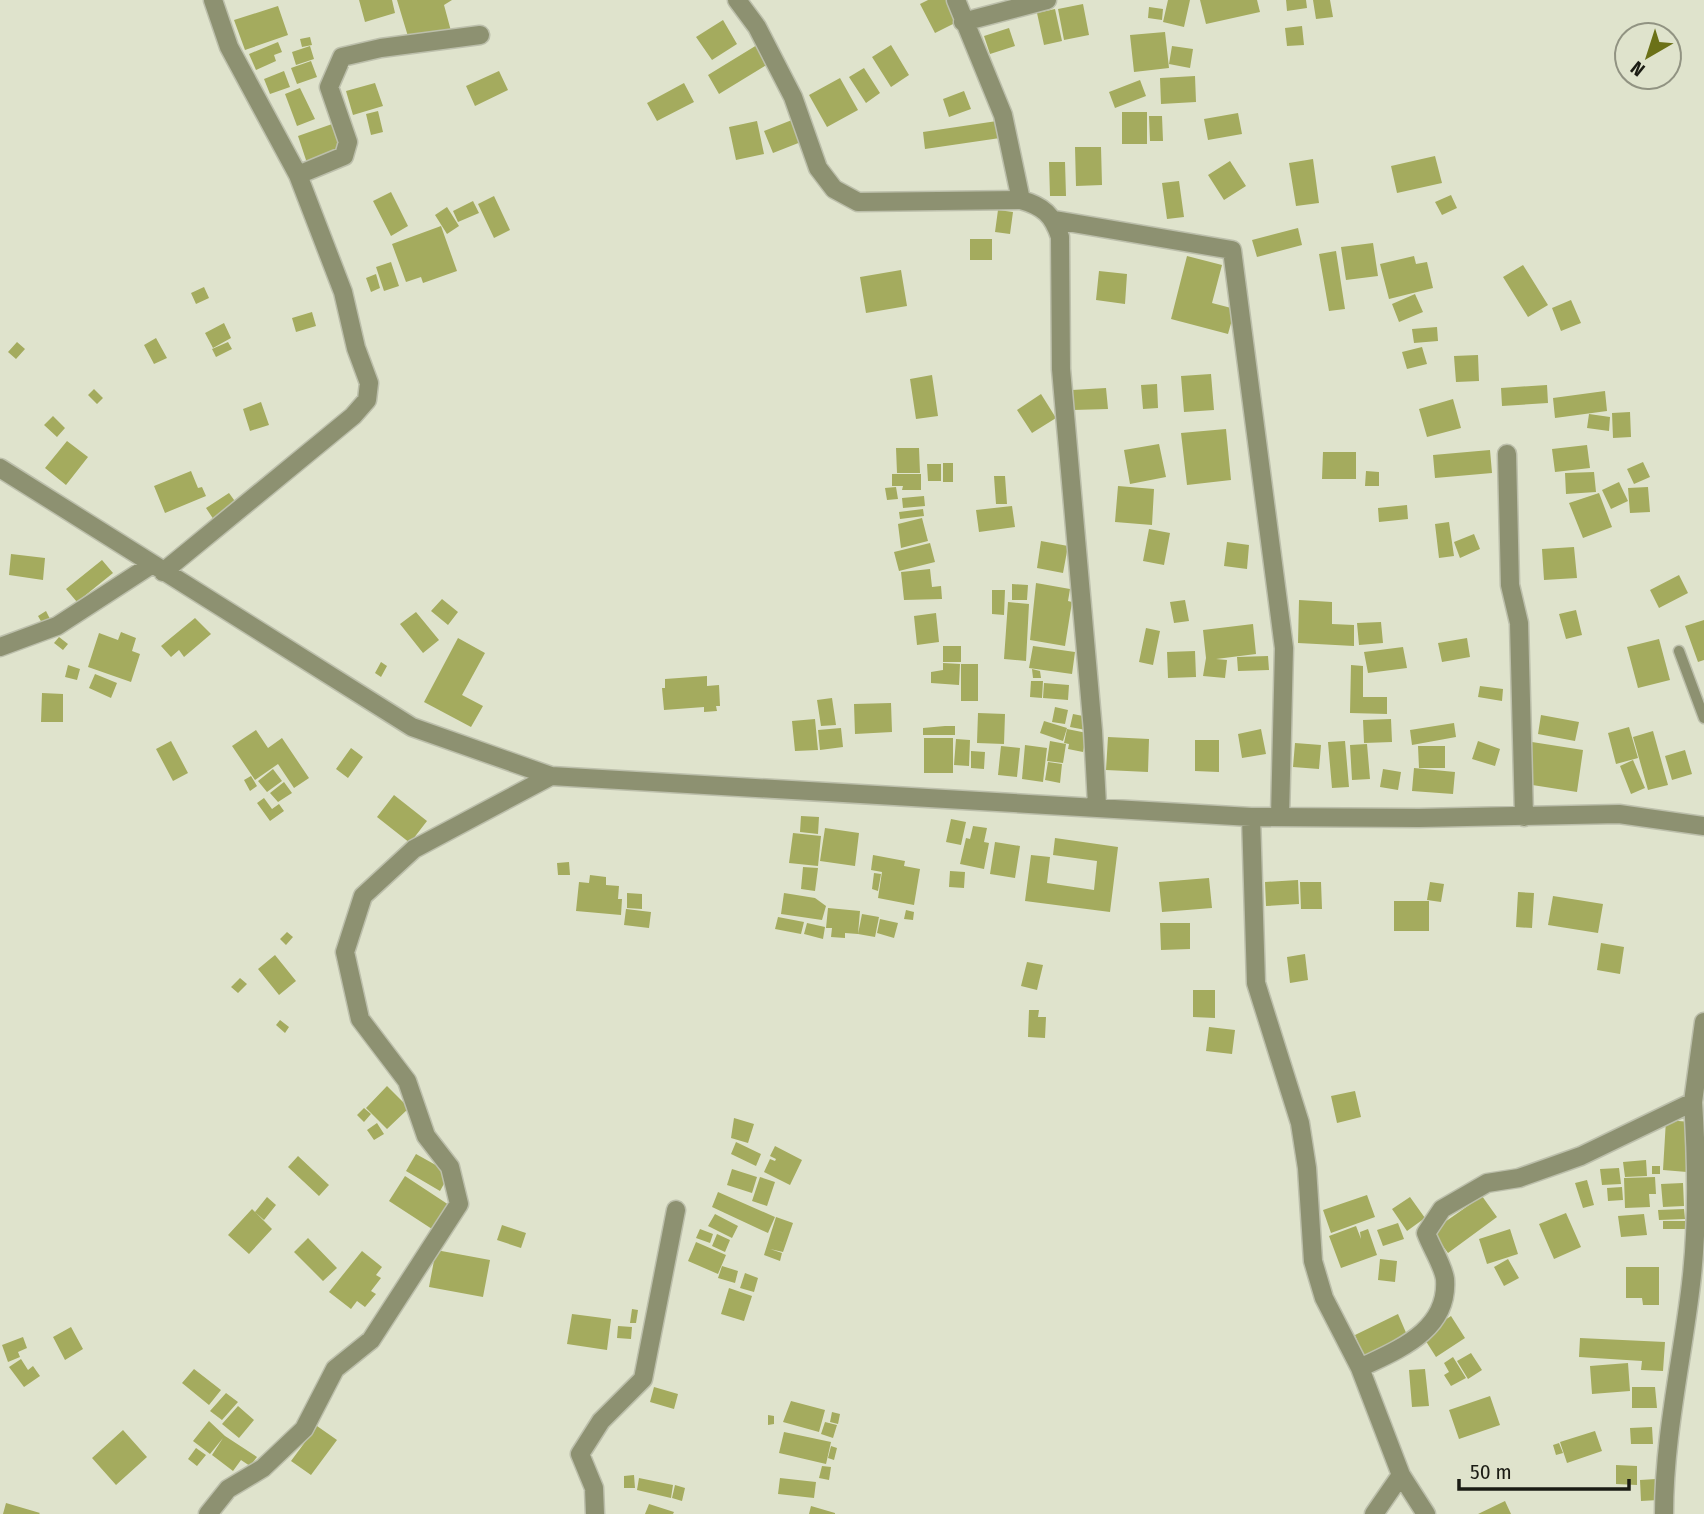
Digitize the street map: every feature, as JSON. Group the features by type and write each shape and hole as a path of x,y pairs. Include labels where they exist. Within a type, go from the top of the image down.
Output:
{"street":[{"path":"0,647 57,626 157,568 353,416 367,400 369,383 356,348 343,292 299,175 229,47 213,0"},
{"path":"737,0 757,27 787,85 818,168 834,189 858,202 1021,200 1039,205 1055,220 1060,237 1061,369 1094,731 1097,806"},
{"path":"956,0 1003,115 1021,200"},
{"path":"963,22 1047,0"},
{"path":"299,175 344,156 348,142 330,87 342,57 381,48 480,35"},
{"path":"1055,220 1232,250 1284,648 1280,817"},
{"path":"1507,454 1510,584 1519,622 1524,817"},
{"path":"0,468 412,727 551,776 1251,817 1524,817 1619,814 1704,826"},
{"path":"208,1514 228,1489 263,1468 304,1429 335,1370 371,1340 459,1204 450,1167 426,1136 407,1081 360,1019 345,952 363,896 414,849 551,776"},
{"path":"1251,817 1256,984 1300,1122 1307,1168 1313,1261 1324,1298 1360,1368 1401,1475 1426,1514"},
{"path":"1664,1514 1664,1469 1692,1282 1696,1152 1693,1102 1704,1022"},
{"path":"1360,1368 1406,1347 1430,1325 1441,1306 1445,1278 1426,1233 1442,1209 1487,1183 1518,1178 1619,1140 1693,1102"},
{"path":"595,1514 594,1488 580,1454 601,1421 643,1379 676,1210"},
{"path":"1374,1514 1401,1475"}],"lane":[{"path":"1679,651 1704,718"}],"building":[{"path":"359,0 392,0 395,13 365,22"},
{"path":"397,0 452,0 444,5 451,31 410,43"},
{"path":"928,0 948,0 959,21 935,33 920,4"},
{"path":"1168,0 1190,0 1184,27 1163,22"},
{"path":"1200,0 1257,0 1260,12 1206,24"},
{"path":"1286,0 1306,0 1307,8 1287,11"},
{"path":"1313,0 1330,0 1333,17 1316,19"},
{"path":"1083,4 1089,35 1064,40 1058,9"},
{"path":"278,6 288,35 245,50 234,20"},
{"path":"1149,7 1163,9 1162,20 1148,18"},
{"path":"1055,9 1062,41 1044,45 1037,13"},
{"path":"723,20 737,44 712,60 696,37"},
{"path":"1302,26 1304,45 1287,46 1285,28"},
{"path":"1009,28 1015,46 990,54 984,36"},
{"path":"1165,32 1169,68 1134,72 1130,35"},
{"path":"310,37 312,45 302,47 300,39"},
{"path":"278,42 282,52 274,55 276,61 256,70 249,54"},
{"path":"757,45 768,64 719,94 708,75"},
{"path":"891,45 909,75 891,87 872,57"},
{"path":"310,46 314,59 296,65 292,52"},
{"path":"1172,46 1193,49 1190,68 1169,64"},
{"path":"311,61 317,77 297,84 291,68"},
{"path":"864,68 880,93 866,103 849,77"},
{"path":"284,71 290,87 270,94 264,79"},
{"path":"499,71 508,90 475,106 466,86"},
{"path":"1195,76 1196,102 1161,104 1160,78"},
{"path":"840,78 858,110 827,127 809,95"},
{"path":"1140,80 1146,96 1115,108 1109,92"},
{"path":"375,83 383,106 353,115 346,91"},
{"path":"684,83 694,102 657,121 647,103"},
{"path":"300,88 315,119 297,126 285,94"},
{"path":"964,91 971,109 949,117 943,99"},
{"path":"378,111 383,132 371,135 366,114"},
{"path":"1122,112 1147,112 1147,144 1122,144"},
{"path":"1238,113 1242,134 1208,140 1204,119"},
{"path":"1149,116 1162,116 1163,141 1150,141"},
{"path":"797,118 806,140 773,153 764,131"},
{"path":"757,121 764,154 736,160 729,127"},
{"path":"997,121 1000,138 925,149 923,132"},
{"path":"335,123 345,150 307,163 298,136"},
{"path":"1075,147 1101,147 1102,185 1076,186"},
{"path":"1435,156 1442,183 1397,193 1391,166"},
{"path":"1313,159 1319,203 1296,206 1289,163"},
{"path":"1230,161 1246,186 1224,200 1208,175"},
{"path":"1049,162 1065,162 1066,196 1050,196"},
{"path":"1179,181 1184,217 1167,219 1162,183"},
{"path":"391,192 408,226 391,236 373,201"},
{"path":"1451,195 1457,208 1442,215 1435,202"},
{"path":"494,196 510,230 494,238 478,204"},
{"path":"473,201 479,213 458,222 453,211"},
{"path":"447,207 459,226 447,234 435,215"},
{"path":"998,210 1013,212 1010,234 995,232"},
{"path":"441,226 457,271 423,283 421,277 406,282 392,244"},
{"path":"1298,228 1302,245 1257,257 1252,240"},
{"path":"970,239 992,239 992,260 970,260"},
{"path":"1373,243 1378,276 1346,280 1341,247"},
{"path":"1336,251 1345,309 1329,311 1319,254"},
{"path":"1187,256 1222,265 1212,303 1235,309 1228,334 1171,319"},
{"path":"1414,256 1416,264 1427,262 1433,288 1389,299 1380,264"},
{"path":"391,262 399,286 384,291 376,267"},
{"path":"1523,265 1548,305 1528,317 1503,277"},
{"path":"901,270 907,306 866,313 860,277"},
{"path":"1099,271 1127,274 1125,304 1096,300"},
{"path":"376,274 380,288 371,292 366,278"},
{"path":"204,287 209,298 196,304 191,293"},
{"path":"1415,294 1423,312 1399,322 1392,304"},
{"path":"1571,300 1581,323 1561,331 1552,308"},
{"path":"312,312 316,326 296,332 292,318"},
{"path":"224,323 231,338 213,348 205,333"},
{"path":"1437,327 1438,341 1414,343 1412,329"},
{"path":"156,338 167,358 154,364 144,345"},
{"path":"17,342 25,349 16,359 8,352"},
{"path":"228,342 232,349 216,357 212,349"},
{"path":"1422,347 1427,364 1407,369 1402,352"},
{"path":"1478,355 1479,381 1456,382 1454,356"},
{"path":"1211,374 1214,410 1184,412 1181,376"},
{"path":"932,375 938,416 916,419 910,379"},
{"path":"1157,384 1158,408 1143,409 1141,385"},
{"path":"1547,385 1548,403 1502,406 1501,388"},
{"path":"1106,388 1108,409 1073,410 1072,390"},
{"path":"94,389 103,398 97,404 88,395"},
{"path":"1605,391 1607,411 1555,418 1553,398"},
{"path":"1041,394 1056,418 1032,433 1017,410"},
{"path":"1453,399 1461,428 1427,437 1419,409"},
{"path":"261,402 269,425 250,431 243,409"},
{"path":"1630,412 1631,437 1613,438 1612,413"},
{"path":"1589,414 1610,417 1609,431 1587,428"},
{"path":"53,416 65,428 57,437 44,425"},
{"path":"1226,429 1231,480 1187,485 1181,433"},
{"path":"67,441 88,457 66,485 45,468"},
{"path":"1159,444 1166,477 1130,484 1124,450"},
{"path":"1587,445 1590,468 1555,472 1552,449"},
{"path":"896,448 919,448 920,473 897,473"},
{"path":"1490,450 1492,473 1435,478 1433,455"},
{"path":"1323,452 1356,452 1356,479 1322,479"},
{"path":"1643,462 1650,477 1634,484 1627,469"},
{"path":"943,463 953,463 953,482 943,482"},
{"path":"927,464 941,464 941,481 928,481"},
{"path":"191,471 198,488 202,487 206,496 165,513 154,486"},
{"path":"1366,471 1379,472 1379,486 1365,486"},
{"path":"1594,472 1596,492 1566,494 1565,473"},
{"path":"892,474 921,474 921,490 902,490 903,486 892,486"},
{"path":"994,476 1005,476 1007,504 996,504"},
{"path":"1619,482 1628,501 1611,509 1602,490"},
{"path":"1118,486 1154,489 1152,525 1115,522"},
{"path":"896,487 898,499 887,500 885,488"},
{"path":"1648,487 1650,512 1630,513 1628,488"},
{"path":"229,493 237,504 214,520 206,508"},
{"path":"1599,493 1612,527 1583,538 1569,503"},
{"path":"924,496 925,506 903,508 902,498"},
{"path":"1407,505 1408,519 1379,522 1378,508"},
{"path":"1012,506 1015,527 979,532 976,510"},
{"path":"923,509 924,516 900,519 899,512"},
{"path":"922,518 928,541 901,548 898,524"},
{"path":"1449,522 1454,556 1439,558 1435,524"},
{"path":"1149,529 1170,533 1164,565 1143,561"},
{"path":"1474,534 1480,549 1460,558 1454,542"},
{"path":"1041,541 1068,546 1063,573 1037,568"},
{"path":"1227,542 1249,545 1247,569 1224,566"},
{"path":"930,543 935,562 899,571 894,552"},
{"path":"1574,547 1577,578 1544,580 1542,549"},
{"path":"11,554 45,558 43,580 9,575"},
{"path":"102,560 113,573 77,602 66,589"},
{"path":"930,569 932,587 941,586 942,599 904,600 901,572"},
{"path":"1679,575 1688,593 1659,608 1650,590"},
{"path":"1036,583 1070,589 1068,601 1072,602 1065,646 1030,640"},
{"path":"1012,584 1028,585 1027,600 1012,600"},
{"path":"992,590 1005,590 1004,615 992,614"},
{"path":"442,599 458,612 448,625 431,611"},
{"path":"1185,600 1189,621 1174,623 1170,602"},
{"path":"1299,600 1332,602 1332,624 1354,625 1354,646 1298,643"},
{"path":"1008,602 1029,604 1026,661 1004,659"},
{"path":"1576,610 1582,635 1566,639 1559,614"},
{"path":"46,611 50,619 42,623 38,616"},
{"path":"416,612 439,640 423,653 400,624"},
{"path":"936,613 939,642 917,645 914,616"},
{"path":"195,618 211,634 184,657 179,650 171,657 161,646"},
{"path":"1704,620 1704,660 1698,662 1685,626"},
{"path":"1381,622 1383,643 1359,645 1357,623"},
{"path":"1253,624 1256,654 1216,659 1227,660 1225,678 1203,676 1206,658 1203,630"},
{"path":"1146,628 1160,631 1153,665 1139,662"},
{"path":"121,632 136,638 132,651 140,654 131,682 88,667 99,633 118,640"},
{"path":"59,637 68,644 63,650 54,643"},
{"path":"458,638 485,653 462,695 483,706 471,727 424,702"},
{"path":"1467,638 1470,657 1442,662 1438,643"},
{"path":"1659,639 1670,680 1638,688 1627,647"},
{"path":"943,646 961,646 961,662 943,662"},
{"path":"1033,646 1075,652 1072,674 1029,668"},
{"path":"1403,647 1407,668 1368,673 1364,652"},
{"path":"1195,651 1196,677 1168,678 1167,652"},
{"path":"1268,656 1269,670 1238,671 1237,657"},
{"path":"381,662 387,666 381,677 375,673"},
{"path":"943,663 960,664 959,685 931,683 931,672 943,670"},
{"path":"961,664 978,664 978,701 961,701"},
{"path":"68,665 80,669 77,680 65,677"},
{"path":"1351,665 1363,666 1363,697 1387,697 1387,714 1350,713"},
{"path":"1032,669 1040,671 1041,678 1033,678"},
{"path":"95,674 117,683 111,698 89,688"},
{"path":"707,676 707,686 719,685 720,706 716,706 717,711 704,712 704,707 664,710 662,688 665,688 665,679"},
{"path":"1031,681 1043,681 1042,698 1030,697"},
{"path":"1044,683 1069,685 1068,700 1043,698"},
{"path":"1480,686 1503,689 1502,701 1478,697"},
{"path":"42,693 63,694 63,722 41,722"},
{"path":"832,698 836,725 821,726 817,700"},
{"path":"891,703 892,732 855,734 854,704"},
{"path":"1055,707 1068,710 1065,724 1052,722"},
{"path":"978,713 1005,714 1004,744 977,743"},
{"path":"1073,714 1088,717 1086,730 1070,727"},
{"path":"1541,715 1579,722 1575,741 1538,734"},
{"path":"815,719 818,750 795,751 792,721"},
{"path":"1391,719 1392,742 1364,743 1363,720"},
{"path":"1044,721 1067,728 1063,741 1040,733"},
{"path":"1454,723 1456,737 1412,745 1410,730"},
{"path":"955,726 955,735 923,735 923,728"},
{"path":"1629,727 1638,758 1616,764 1608,733"},
{"path":"841,728 843,747 820,750 818,730"},
{"path":"1067,729 1087,733 1083,752 1068,749 1069,744 1064,743"},
{"path":"1261,729 1266,754 1242,758 1238,734"},
{"path":"256,730 268,748 282,738 309,778 294,788 278,764 255,780 232,746"},
{"path":"1653,731 1668,785 1648,790 1633,737"},
{"path":"1108,737 1149,739 1148,772 1106,770"},
{"path":"924,738 953,738 953,773 924,773"},
{"path":"956,739 970,740 969,766 954,765"},
{"path":"1195,740 1219,740 1219,772 1195,771"},
{"path":"171,741 188,773 173,781 156,749"},
{"path":"1050,741 1066,744 1063,763 1047,761"},
{"path":"1345,741 1349,787 1332,788 1328,742"},
{"path":"1478,741 1500,749 1495,766 1472,759"},
{"path":"1532,742 1583,750 1577,792 1526,784"},
{"path":"1295,743 1321,745 1319,769 1293,767"},
{"path":"1367,744 1370,779 1352,780 1350,745"},
{"path":"1025,745 1047,748 1043,782 1022,779"},
{"path":"1001,746 1020,748 1017,777 998,775"},
{"path":"1418,746 1445,746 1445,768 1419,768"},
{"path":"351,748 363,757 348,778 336,769"},
{"path":"1685,750 1692,774 1672,780 1665,756"},
{"path":"971,751 985,752 984,769 971,768"},
{"path":"1633,760 1645,788 1631,794 1620,766"},
{"path":"1048,762 1062,764 1060,783 1045,780"},
{"path":"1414,768 1455,772 1453,794 1412,791"},
{"path":"273,769 282,781 267,792 258,781"},
{"path":"1383,769 1401,772 1398,790 1380,787"},
{"path":"251,776 257,786 250,791 244,780"},
{"path":"284,782 292,793 278,802 270,793"},
{"path":"394,795 427,821 410,843 377,817"},
{"path":"264,798 272,809 279,804 284,811 270,821 257,803"},
{"path":"801,816 819,817 818,834 800,832"},
{"path":"951,819 966,822 961,845 946,842"},
{"path":"973,826 987,828 984,842 989,843 984,869 960,864 966,838 970,839"},
{"path":"825,828 859,833 855,866 820,861"},
{"path":"793,833 821,836 818,866 789,863"},
{"path":"1055,838 1118,847 1110,912 1025,901 1031,855 1050,857 1047,883 1094,890 1097,861 1053,855"},
{"path":"995,842 1020,846 1015,878 990,874"},
{"path":"873,855 905,861 904,866 920,869 914,905 878,898 882,872 871,870"},
{"path":"569,862 570,875 558,875 557,863"},
{"path":"803,867 818,868 815,891 801,889"},
{"path":"950,871 965,872 964,888 949,887"},
{"path":"874,873 881,874 878,891 872,889"},
{"path":"590,875 606,877 606,885 619,886 621,915 576,911 579,882 589,883"},
{"path":"1209,878 1212,908 1162,912 1159,882"},
{"path":"1298,880 1299,904 1266,906 1265,882"},
{"path":"1300,882 1321,882 1322,909 1301,909"},
{"path":"1430,882 1444,884 1441,902 1427,900"},
{"path":"1518,892 1534,893 1532,928 1516,927"},
{"path":"627,893 642,894 642,909 627,908"},
{"path":"784,893 815,898 826,906 822,920 781,914"},
{"path":"1553,896 1603,904 1598,933 1548,925"},
{"path":"1394,901 1429,901 1429,931 1394,931"},
{"path":"828,908 860,911 858,934 845,933 845,938 831,937 832,928 826,928"},
{"path":"626,909 651,912 649,928 624,925"},
{"path":"906,910 914,912 913,920 904,919"},
{"path":"862,914 879,917 875,937 858,934"},
{"path":"778,917 804,922 801,934 775,929"},
{"path":"880,919 898,923 894,938 877,933"},
{"path":"807,923 825,927 823,939 804,934"},
{"path":"1160,923 1190,923 1190,949 1161,950"},
{"path":"287,932 293,937 286,945 280,939"},
{"path":"1601,943 1624,947 1620,974 1597,970"},
{"path":"1305,954 1308,980 1290,983 1287,957"},
{"path":"275,955 296,981 279,995 258,969"},
{"path":"1027,962 1043,965 1037,990 1021,986"},
{"path":"240,978 247,984 238,993 231,987"},
{"path":"1193,990 1215,990 1215,1018 1193,1017"},
{"path":"1029,1010 1039,1010 1038,1017 1046,1017 1045,1038 1028,1037"},
{"path":"280,1020 289,1027 285,1033 276,1025"},
{"path":"1209,1027 1235,1030 1232,1054 1206,1051"},
{"path":"387,1086 409,1108 387,1129 366,1108"},
{"path":"1355,1091 1361,1117 1337,1123 1331,1096"},
{"path":"364,1108 371,1114 364,1122 357,1115"},
{"path":"734,1118 754,1124 748,1143 731,1138"},
{"path":"1666,1120 1691,1122 1687,1172 1663,1170"},
{"path":"377,1123 384,1134 374,1140 367,1130"},
{"path":"736,1142 761,1154 756,1166 731,1154"},
{"path":"775,1146 802,1160 790,1185 764,1172 770,1159 776,1159 770,1156"},
{"path":"416,1154 450,1173 440,1191 406,1171"},
{"path":"298,1156 329,1185 319,1196 288,1167"},
{"path":"1646,1160 1647,1176 1625,1177 1623,1162"},
{"path":"1652,1166 1660,1166 1660,1174 1652,1174"},
{"path":"1619,1168 1621,1184 1602,1185 1600,1169"},
{"path":"732,1169 757,1177 752,1193 727,1185"},
{"path":"405,1176 449,1205 432,1229 389,1201"},
{"path":"760,1177 775,1182 767,1206 752,1201"},
{"path":"1655,1177 1656,1194 1649,1194 1650,1207 1625,1208 1624,1178"},
{"path":"1587,1180 1594,1205 1583,1208 1575,1183"},
{"path":"1683,1183 1684,1206 1663,1207 1661,1184"},
{"path":"1622,1187 1623,1200 1608,1201 1607,1188"},
{"path":"718,1192 775,1217 768,1233 712,1207"},
{"path":"1367,1195 1375,1217 1331,1233 1323,1210"},
{"path":"1482,1196 1497,1217 1448,1253 1432,1231"},
{"path":"267,1197 276,1205 264,1220 255,1212"},
{"path":"1410,1197 1425,1218 1407,1231 1392,1209"},
{"path":"252,1209 272,1229 249,1254 228,1235"},
{"path":"1684,1209 1685,1219 1659,1220 1658,1210"},
{"path":"1566,1213 1581,1247 1554,1259 1539,1224"},
{"path":"715,1214 738,1226 732,1238 708,1226"},
{"path":"1644,1214 1647,1235 1621,1237 1618,1216"},
{"path":"776,1217 793,1223 783,1252 770,1249 782,1253 780,1261 764,1255"},
{"path":"1663,1221 1685,1221 1685,1229 1663,1229"},
{"path":"1398,1223 1404,1239 1383,1246 1377,1230"},
{"path":"502,1225 526,1233 521,1248 497,1240"},
{"path":"1356,1226 1361,1239 1360,1232 1368,1229 1377,1255 1341,1268 1329,1236"},
{"path":"700,1229 713,1234 710,1243 696,1238"},
{"path":"1510,1229 1518,1254 1487,1264 1479,1239"},
{"path":"717,1234 730,1240 725,1252 712,1246"},
{"path":"308,1238 337,1268 323,1281 294,1252"},
{"path":"696,1242 726,1255 718,1274 688,1261"},
{"path":"436,1250 490,1260 483,1297 429,1287"},
{"path":"362,1251 382,1267 376,1275 381,1278 371,1291 376,1294 365,1307 357,1301 351,1309 329,1292"},
{"path":"1380,1259 1397,1261 1395,1282 1378,1280"},
{"path":"1508,1259 1519,1278 1504,1286 1494,1267"},
{"path":"722,1266 738,1271 735,1283 718,1278"},
{"path":"1626,1267 1659,1267 1659,1305 1643,1305 1642,1298 1626,1298"},
{"path":"745,1273 758,1278 754,1292 740,1288"},
{"path":"729,1288 752,1296 744,1321 721,1314"},
{"path":"632,1309 638,1310 636,1323 630,1323"},
{"path":"572,1314 611,1319 607,1350 567,1344"},
{"path":"1398,1314 1407,1335 1364,1357 1355,1335"},
{"path":"1451,1316 1465,1338 1436,1357 1422,1335"},
{"path":"618,1326 632,1327 631,1339 617,1338"},
{"path":"71,1327 83,1349 65,1360 53,1337"},
{"path":"23,1337 27,1348 18,1352 20,1357 8,1362 2,1345"},
{"path":"1580,1338 1665,1342 1663,1371 1641,1370 1642,1361 1579,1357"},
{"path":"1471,1353 1482,1370 1468,1379 1457,1361"},
{"path":"1453,1357 1466,1378 1451,1386 1444,1375 1449,1372 1444,1363"},
{"path":"21,1359 28,1370 33,1366 40,1376 24,1387 9,1367"},
{"path":"1628,1363 1630,1391 1592,1394 1590,1366"},
{"path":"194,1369 221,1390 209,1405 182,1383"},
{"path":"1425,1369 1429,1406 1412,1407 1409,1370"},
{"path":"654,1387 678,1394 674,1409 650,1402"},
{"path":"1632,1387 1655,1387 1657,1408 1632,1408"},
{"path":"226,1393 238,1402 222,1420 210,1411"},
{"path":"1490,1396 1500,1425 1459,1439 1449,1410"},
{"path":"791,1401 825,1410 819,1432 783,1422"},
{"path":"238,1406 254,1420 239,1438 222,1424"},
{"path":"832,1412 840,1414 838,1424 830,1422"},
{"path":"768,1415 774,1416 774,1424 768,1425"},
{"path":"209,1421 225,1436 257,1457 250,1466 241,1460 233,1471 212,1455 223,1438 210,1454 193,1441"},
{"path":"825,1422 837,1425 833,1438 821,1434"},
{"path":"317,1426 337,1440 311,1475 291,1461"},
{"path":"1652,1427 1653,1444 1631,1444 1630,1428"},
{"path":"123,1430 147,1457 116,1485 92,1458"},
{"path":"1595,1431 1602,1451 1567,1463 1560,1442"},
{"path":"784,1432 831,1442 826,1464 779,1453"},
{"path":"1559,1443 1563,1453 1556,1455 1553,1445"},
{"path":"831,1446 837,1448 834,1460 828,1458"},
{"path":"196,1448 206,1455 197,1466 188,1459"},
{"path":"1616,1465 1637,1466 1637,1485 1616,1484"},
{"path":"822,1466 831,1467 829,1480 819,1478"},
{"path":"634,1475 635,1488 624,1488 624,1476"},
{"path":"639,1478 673,1485 671,1498 637,1490"},
{"path":"780,1478 816,1482 814,1498 778,1494"},
{"path":"1656,1479 1658,1500 1641,1501 1640,1480"},
{"path":"675,1485 685,1488 682,1501 672,1498"},
{"path":"1505,1501 1511,1514 1478,1514"},
{"path":"6,1503 40,1513 3,1514"},
{"path":"649,1504 674,1512 645,1514"},
{"path":"811,1506 835,1513 835,1514 809,1514"}]}
